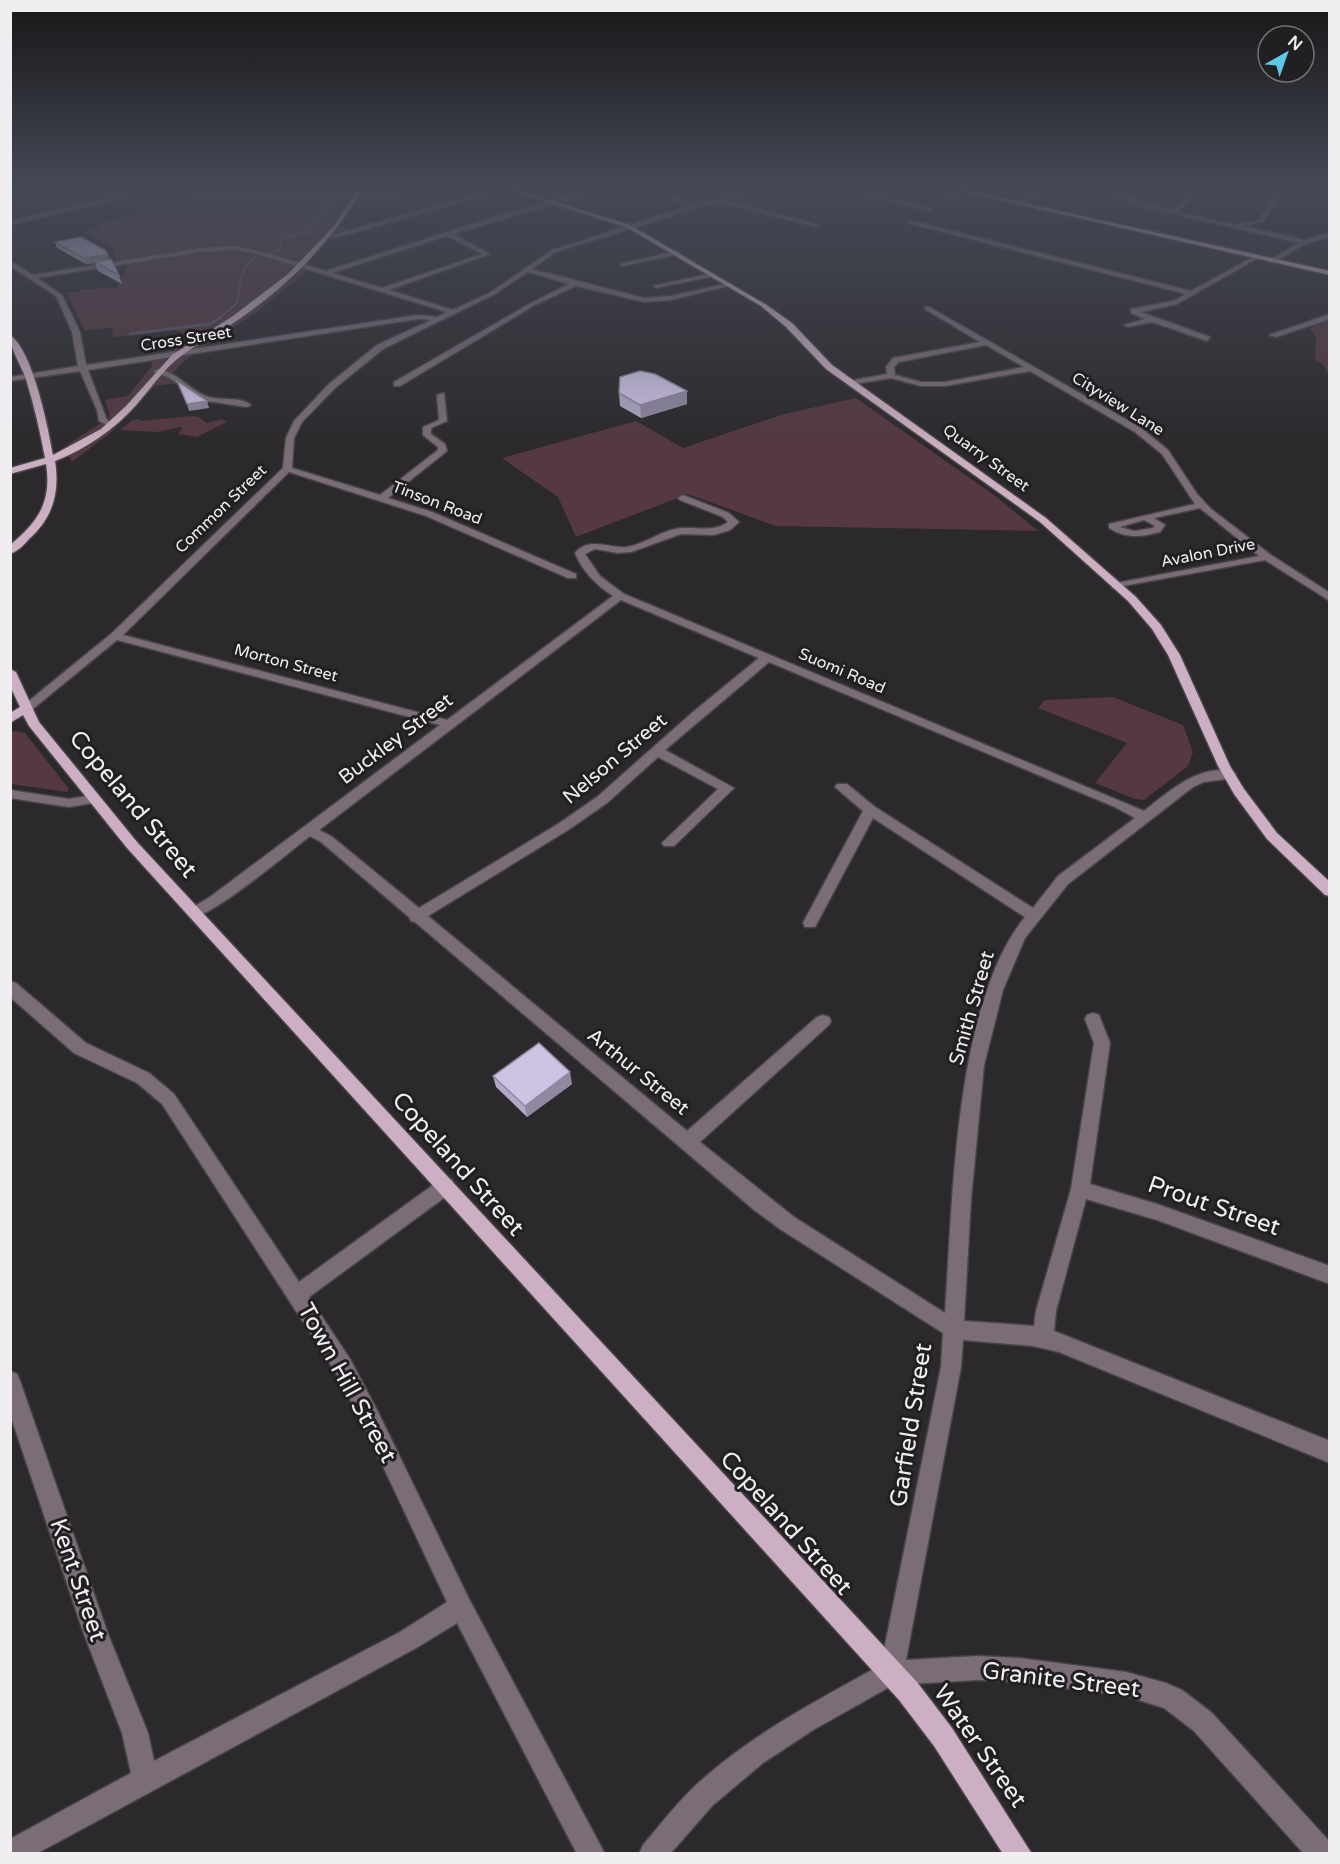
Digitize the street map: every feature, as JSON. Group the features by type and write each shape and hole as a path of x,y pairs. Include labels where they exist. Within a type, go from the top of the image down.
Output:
{"main road":[{"path":"10,471 49,461 83,443 111,424 133,405 158,371 248,310 291,275"},
{"name":"Quarry Street","path":"713,275 778,315 829,367 1043,520 1132,599 1167,642 1229,775 1264,826 1329,891"},
{"path":"10,337 16,343 30,376 52,478 45,514 33,531 10,552"},
{"name":"Copeland Street","path":"10,672 18,714 33,723 93,799 195,913 891,1673"},
{"name":"Water Street","path":"891,1673 932,1720 1019,1854"}],"street":[{"path":"28,275 59,296 76,332 78,353 101,410 103,422 111,424"},
{"path":"31,277 43,275"},
{"path":"332,275 453,312"},
{"path":"382,290 426,275"},
{"name":"Common Street","path":"18,714 115,636 287,469 290,438 298,421 363,359 401,336 503,287 518,275"},
{"path":"545,275 644,300 672,298 729,285"},
{"path":"656,286 713,275"},
{"path":"1121,275 1193,294"},
{"path":"1207,339 1152,320 1134,311 1175,303 1226,275"},
{"path":"397,384 533,304 575,284"},
{"name":"Cityview Lane","path":"927,308 1154,442 1165,453 1193,496 1267,556"},
{"path":"1274,335 1329,316"},
{"name":"Cross Street","path":"10,379 418,317 438,318"},
{"path":"1128,325 1152,320"},
{"path":"891,376 890,367 896,360 987,343"},
{"path":"852,383 891,376 921,384 941,384 1031,368"},
{"path":"158,371 169,373 204,398 247,405"},
{"path":"382,498 443,451 442,446 427,435 427,427 443,421 441,395"},
{"name":"Tinson Road","path":"287,469 429,514 572,576"},
{"name":"Suomi Road","path":"683,498 726,515 734,522 725,530 713,534 682,530 638,547 618,550 594,546 584,548 580,553 582,561 606,588 620,596 1119,804 1145,817"},
{"path":"1146,517 1202,505"},
{"name":"Avalon Drive","path":"1116,586 1267,556 1329,598"},
{"name":"Buckley Street","path":"195,913 215,901 620,596"},
{"name":"Morton Street","path":"115,636 448,724"},
{"name":"Nelson Street","path":"416,917 563,827 602,800 768,657"},
{"path":"657,751 727,788 669,843"},
{"name":"Smith Street","path":"954,1328 962,1199 976,1065 995,990 1009,952 1033,915 1063,880 1192,782 1208,776 1229,775"},
{"path":"842,787 870,810 1033,915"},
{"path":"10,794 69,803 93,799"},
{"path":"810,923 870,810"},
{"name":"Arthur Street","path":"309,830 326,839 416,917 787,1223 926,1314 954,1328"},
{"name":"Town Hill Street","path":"10,987 81,1048 143,1078 168,1099 298,1294 343,1366 371,1419 461,1607 592,1854"},
{"path":"1043,1338 1046,1311 1080,1189 1102,1044 1093,1019"},
{"path":"688,1141 823,1020"},
{"path":"298,1294 446,1186"},
{"name":"Prout Street","path":"1080,1189 1157,1212 1329,1275"},
{"name":"Garfield Street","path":"891,1673 945,1406 954,1328 981,1334 1043,1338 1096,1355 1329,1452"},
{"name":"Kent Street","path":"10,1381 96,1634 135,1733 145,1779"},
{"path":"11,1854 41,1834 408,1640 461,1607"},
{"name":"Granite Street","path":"652,1854 704,1796 754,1754 804,1721 891,1673 999,1669 1126,1684 1157,1692 1173,1699 1203,1722 1322,1854"}],"shaded area":[{"path":"124,275 302,275 258,311 191,355 168,377 176,383 155,386 110,433 72,462 64,447 110,417 105,400 128,396 152,366 151,361 160,359 194,337 174,330 112,337 113,327 85,331 66,292 117,288"},
{"path":"1329,320 1329,376 1324,365 1315,359 1316,337 1310,328"},
{"path":"856,398 994,495 1038,531 776,526 688,494 576,537 558,497 502,458 636,421 683,448 784,414"},
{"path":"199,417 207,423 222,419 227,422 197,437 178,434 183,428 180,427 157,432 120,430 133,420"},
{"path":"1113,697 1183,725 1193,752 1188,766 1144,800 1135,799 1095,783 1127,743 1038,708 1045,700"},
{"path":"11,732 25,733 69,789 67,792 11,784"}],"building":[{"path":"640,371 655,374 687,391 640,405 619,393 620,377"},
{"path":"177,381 207,401 187,404"},
{"path":"539,1043 570,1072 525,1106 493,1076"}],"waterway":[{"path":"218,319 237,303 242,275"},
{"path":"130,334 209,324 218,319"}]}
